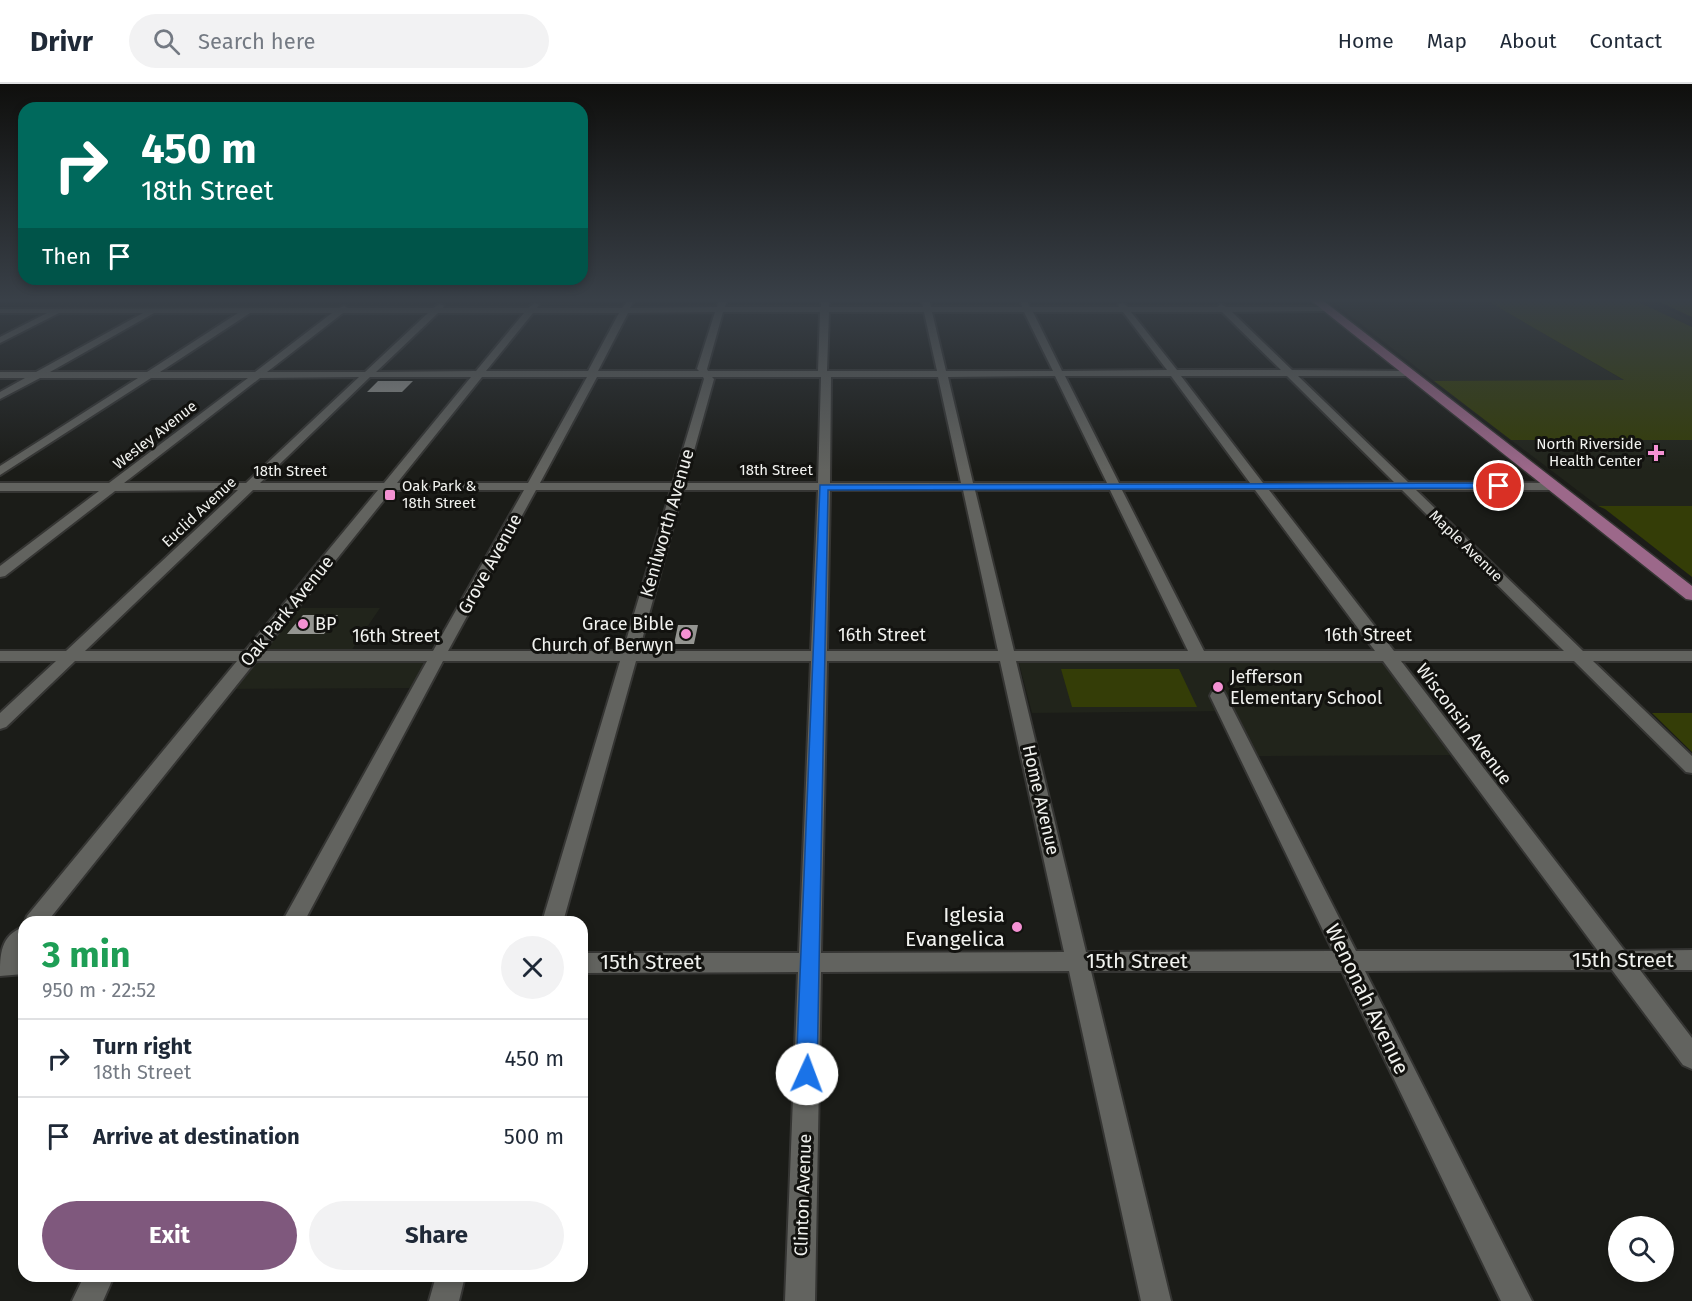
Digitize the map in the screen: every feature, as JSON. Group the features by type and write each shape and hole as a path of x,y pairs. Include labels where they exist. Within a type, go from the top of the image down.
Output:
{"main road":[{"path":"1386,356 1692,595"}],"street":[{"path":"0,396 73,356"},
{"path":"0,471 178,356"},
{"name":"Wesley Avenue","path":"0,573 283,356"},
{"name":"Euclid Avenue","path":"0,723 387,356"},
{"name":"Oak Park Avenue","path":"40,916 493,356"},
{"name":"Grove Avenue","path":"296,916 592,380 602,356"},
{"name":"Kenilworth Avenue","path":"555,916 709,379 702,369 706,356"},
{"name":"Clinton Avenue","path":"800,1301 827,379 822,370 823,356"},
{"name":"Home Avenue","path":"938,356 1156,1301"},
{"path":"1050,356 1198,654"},
{"name":"Wisconsin Avenue","path":"1160,356 1692,1057"},
{"name":"Maple Avenue","path":"1272,356 1692,767"},
{"path":"0,375 1408,373"},
{"name":"18th Street","path":"0,488 1553,486"},
{"name":"16th Street","path":"0,656 1387,654 1692,656"},
{"name":"Wenonah Avenue","path":"1218,696 1516,1301"},
{"path":"0,965 18,943"},
{"name":"15th Street","path":"588,963 1692,960"},
{"path":"0,965 18,964"},
{"path":"87,1301 97,1282"},
{"path":"444,1301 449,1282"}],"shaded area":[{"path":"1402,356 1582,356 1625,381 1434,381"},
{"path":"1511,440 1692,440 1692,506 1598,506"},
{"path":"292,608 380,608 349,654 442,654 424,688 227,689"},
{"name":"Jefferson Elementary School","path":"1392,662 1461,755 1250,756 1228,711 1032,713 1019,663"}],"green space":[{"path":"1582,356 1692,356 1692,440 1511,440 1434,381 1624,380"},
{"path":"1598,506 1692,506 1692,577 1605,509"},
{"path":"1061,669 1179,669 1197,707 1072,707"},
{"path":"1652,713 1692,713 1692,752"}],"building":[{"path":"378,381 413,381 402,392 367,392"},
{"path":"303,615 338,615 324,634 287,634"},
{"name":"Grace Bible Church of Berwyn","path":"678,625 698,625 694,644 674,644"}],"place":[{"name":"North Riverside Health Center","path":"1656,453"},
{"name":"Oak Park & 18th Street","path":"390,495"},
{"name":"BP","path":"303,624"},
{"name":"Grace Bible Church of Berwyn","path":"686,634"},
{"name":"Jefferson Elementary School","path":"1218,687"},
{"name":"Iglesia Evangelica","path":"1017,927"}],"route":[{"path":"807,1074 824,487 1499,486"}]}
